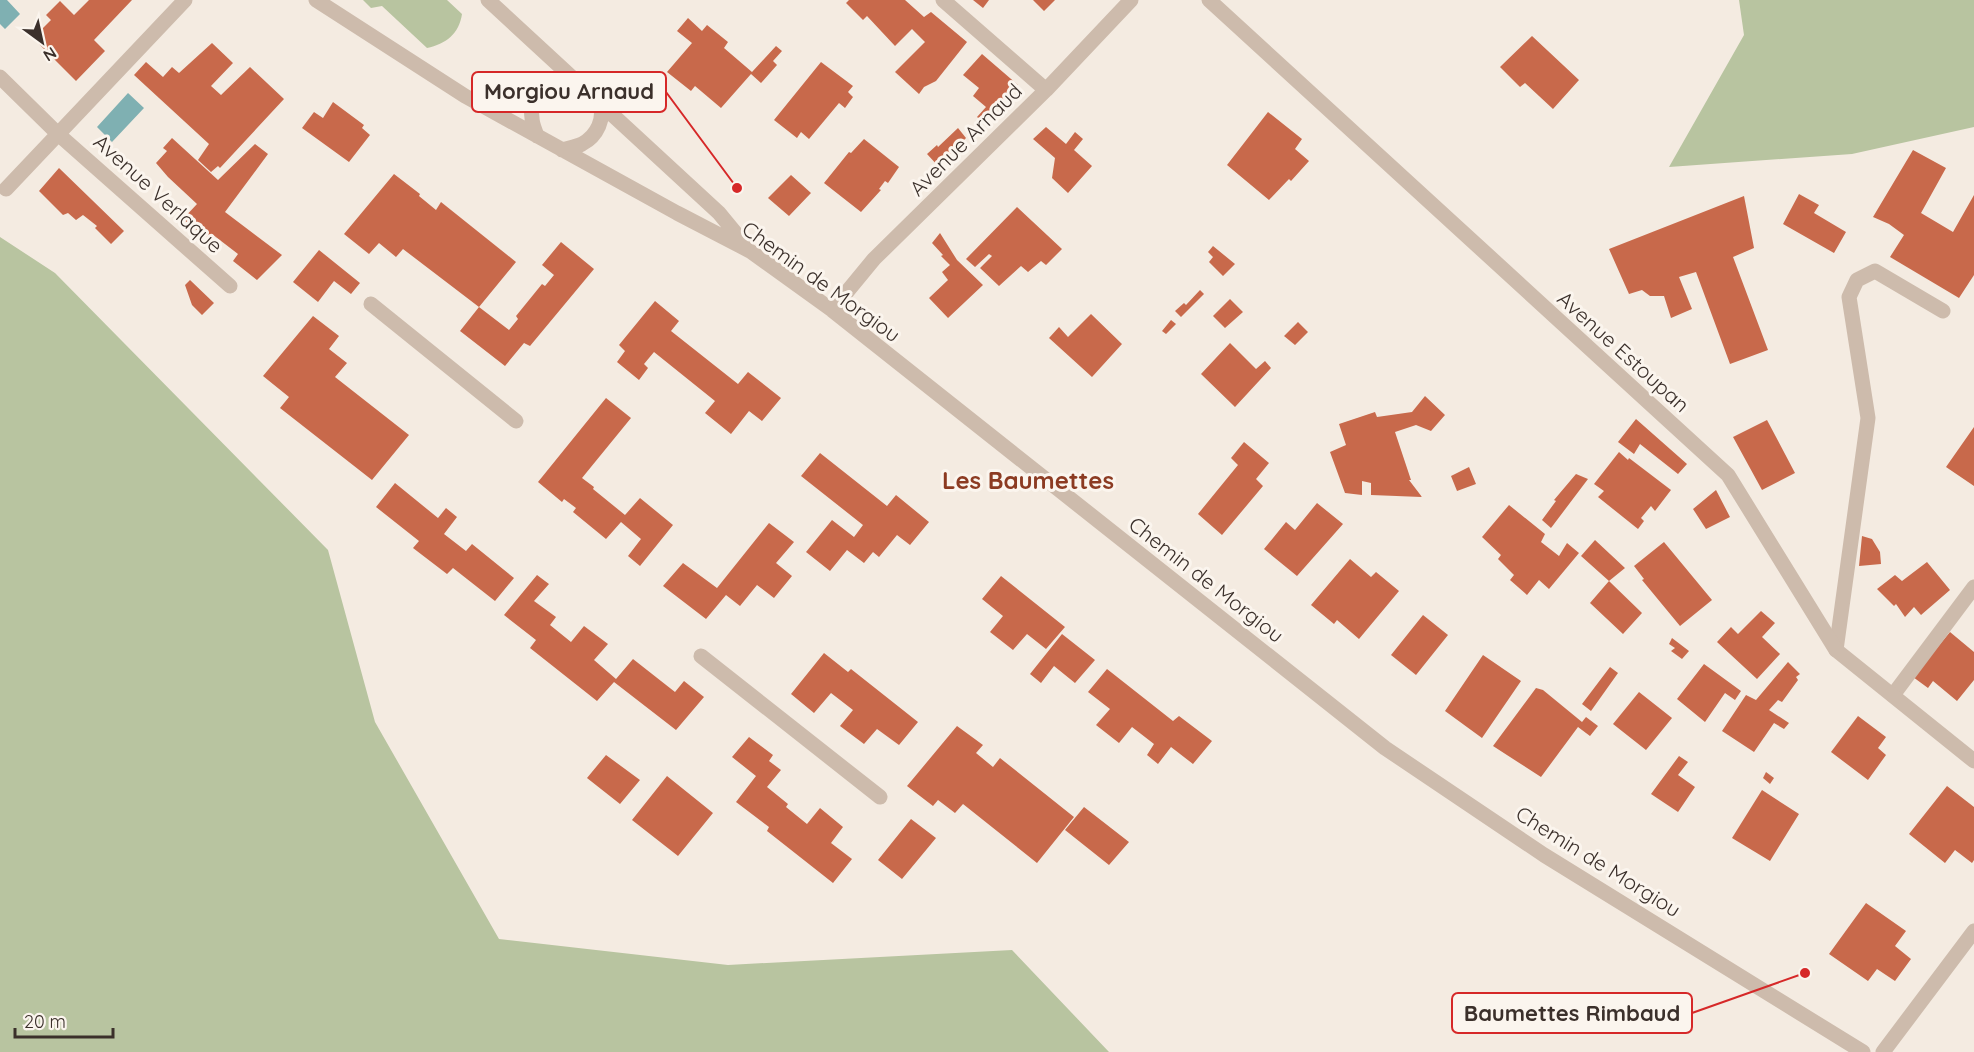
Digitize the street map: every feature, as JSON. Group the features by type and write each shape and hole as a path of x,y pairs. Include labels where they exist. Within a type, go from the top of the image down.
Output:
{"street":[{"name":"Avenue Verlaque","path":"6,189 184,0"},
{"name":"Chemin de Morgiou","path":"316,0 465,96 750,251 832,310 1385,748 1544,855 1863,1052"},
{"path":"488,0 719,213 750,251"},
{"path":"943,0 1046,90"},
{"name":"Avenue Arnaud","path":"832,310 874,260 1046,90 1131,0"},
{"name":"Avenue Estoupan","path":"1209,0 1728,475 1836,650 1974,761"},
{"name":"Avenue Verlaque","path":"0,77 58,134 230,286"},
{"path":"537,136 532,117 532,101 543,87 557,80 574,79"},
{"path":"562,150 582,144 593,135 602,121 602,109 599,102"},
{"path":"1836,650 1868,418 1849,297 1857,280 1875,271 1943,310"},
{"path":"371,304 516,421"},
{"path":"1893,695 1974,587"},
{"path":"701,656 880,797"},
{"path":"1883,1052 1974,931"}],"green space":[{"path":"363,0 447,0 462,14 458,27 446,41 427,48 382,6 371,8"},
{"path":"1739,0 1974,0 1974,127 1852,154 1669,167 1744,35"},
{"path":"0,237 55,273 328,550 375,722 499,939 728,965 1012,950 1109,1052 0,1052"}],"water":[{"path":"0,0 7,0 20,14 5,29 0,24"},
{"path":"128,93 144,108 112,142 97,127"}],"building":[{"path":"89,0 132,0 94,40 105,51 76,81 33,38 51,20 46,15 60,1 74,15"},
{"path":"849,0 905,0 924,17 931,12 967,42 936,81 924,87 919,94 895,72 925,42 912,29 895,46 867,16 863,20 846,3"},
{"path":"973,0 989,0 983,8"},
{"path":"1033,0 1055,0 1044,11"},
{"path":"688,18 702,31 707,25 728,42 724,48 752,72 776,46 782,51 773,61 777,65 761,83 751,74 721,108 695,86 691,91 667,72 692,43 677,31"},
{"path":"1532,36 1579,80 1553,109 1525,83 1520,87 1500,67"},
{"path":"212,43 233,63 211,86 221,95 250,67 284,99 220,168 218,166 211,172 198,160 209,144 134,75 146,62 163,77 172,67 179,73"},
{"path":"982,54 1018,85 983,122 977,117 986,107 973,96 979,88 963,75"},
{"path":"821,62 853,86 848,92 853,97 845,108 839,103 809,139 801,132 797,138 774,120"},
{"path":"333,102 364,125 362,128 370,135 349,162 302,128 314,112 323,118"},
{"path":"1268,112 1302,139 1295,149 1309,161 1269,200 1227,165"},
{"path":"1046,127 1066,144 1075,132 1083,139 1074,150 1092,166 1068,193 1052,178 1055,158 1033,139"},
{"path":"958,128 966,138 939,167 927,154"},
{"path":"172,138 218,180 255,144 268,154 225,212 282,255 257,280 233,261 238,254 212,234 208,239 183,219 197,204 156,163 167,151 163,148"},
{"path":"864,139 899,167 888,183 885,181 879,189 881,190 861,212 824,183 849,152 851,153"},
{"path":"1913,150 1946,168 1921,213 1953,232 1974,195 1974,275 1959,298 1890,257 1904,235 1889,224 1873,217"},
{"path":"59,168 124,231 111,244 95,228 97,226 83,215 76,220 68,213 63,215 39,191"},
{"path":"394,174 436,210 441,202 516,262 479,307 403,249 396,257 379,243 369,254 344,234"},
{"path":"791,175 811,193 789,216 768,198"},
{"path":"1799,194 1819,205 1814,213 1846,232 1834,253 1783,224"},
{"path":"1744,196 1754,248 1733,257 1768,350 1730,364 1696,272 1679,277 1692,309 1671,318 1664,296 1650,296 1642,290 1629,294 1609,249"},
{"path":"1017,207 1062,249 1046,265 1041,261 1028,272 1021,266 999,286 980,268 992,256 989,254 975,267 966,259"},
{"path":"940,233 957,260 983,285 948,318 929,298 948,280 942,272 950,265 932,243"},
{"path":"561,242 594,269 530,346 524,343 505,366 460,331 479,307 509,330 518,319 516,316 542,284 545,286 554,275 542,265"},
{"path":"1213,246 1235,264 1223,276 1209,262 1213,257 1208,252"},
{"path":"319,250 360,283 351,294 334,281 318,302 293,282"},
{"path":"190,280 214,303 202,315 192,305 185,285"},
{"path":"1200,290 1204,294 1181,317 1175,311 1184,303 1186,305"},
{"path":"1230,299 1243,312 1225,328 1213,316"},
{"path":"655,301 679,321 671,331 738,384 748,372 781,398 762,421 749,411 731,434 705,413 715,401 654,352 644,364 648,368 639,380 617,362 625,351 619,345"},
{"path":"1091,314 1122,344 1092,377 1049,338 1059,327 1068,337"},
{"path":"313,316 339,336 329,349 347,363 335,377 409,435 372,480 280,408 289,397 263,376"},
{"path":"1171,320 1176,324 1166,334 1162,331"},
{"path":"1298,322 1308,332 1295,345 1284,336"},
{"path":"1230,343 1256,369 1265,361 1271,368 1235,407 1201,374"},
{"path":"1425,396 1445,415 1431,431 1416,425 1395,432 1411,480 1409,480 1422,497 1371,495 1371,483 1362,481 1362,495 1345,493 1330,452 1346,445 1339,424 1375,412 1377,417 1412,412"},
{"path":"606,398 631,418 582,478 625,515 640,498 673,525 640,566 628,556 641,539 621,522 606,539 573,512 576,508 564,499 562,502 538,482"},
{"path":"1636,419 1687,464 1678,474 1640,444 1634,454 1618,442"},
{"path":"1767,420 1795,473 1762,490 1733,437"},
{"path":"1974,427 1974,486 1946,467"},
{"path":"1244,442 1269,463 1256,479 1263,486 1222,535 1198,514 1238,465 1231,458"},
{"path":"1619,452 1671,490 1655,511 1651,506 1641,518 1644,521 1638,529 1598,497 1604,491 1594,484"},
{"path":"820,453 887,506 896,495 929,522 910,545 897,535 879,557 873,552 864,563 847,550 830,571 806,552 832,520 854,537 863,525 801,476"},
{"path":"1469,467 1476,484 1457,491 1451,476"},
{"path":"1576,474 1588,479 1551,528 1542,520 1556,501 1554,500"},
{"path":"395,483 438,518 446,508 457,517 444,534 466,551 472,544 514,578 495,601 453,568 447,574 413,548 419,541 376,507"},
{"path":"1716,490 1730,517 1706,529 1693,509"},
{"path":"1317,503 1343,524 1297,576 1264,549 1286,522 1295,530"},
{"path":"1509,505 1545,534 1541,542 1559,556 1567,543 1579,553 1549,589 1539,580 1527,595 1510,580 1514,575 1498,559 1501,555 1482,537"},
{"path":"769,523 794,542 776,563 792,576 774,598 757,585 740,606 726,595 706,619 663,586 683,563 717,588"},
{"path":"1862,536 1872,539 1880,552 1881,564 1859,566"},
{"path":"1595,540 1625,568 1609,581 1581,556"},
{"path":"1664,542 1712,600 1680,626 1642,580 1644,579 1634,566"},
{"path":"1350,559 1371,577 1376,572 1399,591 1359,639 1337,620 1334,624 1311,605"},
{"path":"1927,562 1950,590 1921,615 1914,607 1905,617 1896,604 1894,606 1877,589 1895,575 1902,581"},
{"path":"537,575 549,584 534,601 556,617 550,625 571,642 584,626 608,644 594,660 616,679 633,659 675,692 684,681 704,697 676,730 614,682 597,701 530,648 536,640 504,615"},
{"path":"1001,576 1065,627 1046,649 1027,634 1013,650 990,632 1003,616 982,599"},
{"path":"1609,581 1642,613 1623,634 1590,603"},
{"path":"1761,611 1775,623 1762,637 1780,654 1757,679 1717,642 1731,627 1738,634"},
{"path":"1423,615 1448,635 1416,675 1391,655"},
{"path":"1950,632 1974,652 1974,680 1957,701 1933,681 1928,688 1913,677"},
{"path":"1062,634 1095,660 1075,683 1054,666 1041,683 1030,674"},
{"path":"1672,638 1689,651 1682,659 1671,651 1675,648 1669,644"},
{"path":"824,653 848,672 851,669 918,722 899,745 877,729 864,744 840,726 853,710 831,693 814,713 791,694"},
{"path":"1483,655 1521,681 1482,738 1445,711"},
{"path":"1788,662 1800,674 1796,677 1798,680 1782,702 1778,700 1769,710 1789,723 1784,729 1774,723 1754,752 1722,731 1746,695 1756,700"},
{"path":"1704,664 1741,691 1735,700 1725,693 1705,722 1677,699"},
{"path":"1610,667 1618,673 1591,711 1582,704"},
{"path":"1107,669 1173,721 1179,716 1212,741 1193,764 1171,747 1158,764 1147,755 1154,744 1132,727 1119,743 1096,725 1110,709 1088,692"},
{"path":"1536,688 1543,690 1582,722 1586,717 1598,726 1590,736 1578,727 1541,777 1493,746"},
{"path":"1639,692 1672,718 1646,750 1613,724"},
{"path":"1858,716 1886,737 1878,748 1886,755 1868,780 1831,752"},
{"path":"957,726 983,745 976,753 993,767 1000,758 1074,817 1037,863 963,804 955,813 938,800 933,806 907,786"},
{"path":"749,737 773,755 769,761 781,770 767,787 788,804 786,807 807,824 820,808 843,827 831,843 852,859 833,883 767,831 769,827 736,802 756,776 732,757"},
{"path":"606,755 640,780 620,804 587,778"},
{"path":"1679,756 1688,762 1678,775 1695,787 1678,812 1651,794"},
{"path":"1766,772 1774,778 1770,784 1763,778"},
{"path":"667,776 713,813 678,856 632,820"},
{"path":"1947,786 1974,807 1974,860 1972,863 1955,850 1945,863 1909,834"},
{"path":"1762,790 1799,814 1770,861 1732,838"},
{"path":"1084,807 1129,842 1109,865 1065,830"},
{"path":"911,819 936,838 902,879 878,860"},
{"path":"1866,903 1906,931 1895,946 1911,959 1895,981 1877,969 1868,981 1829,954"}],"place":[{"name":"Morgiou Arnaud","path":"737,188"},
{"name":"Baumettes Rimbaud","path":"1805,973"}],"district":[{"name":"Les Baumettes","path":"1028,481"}]}
